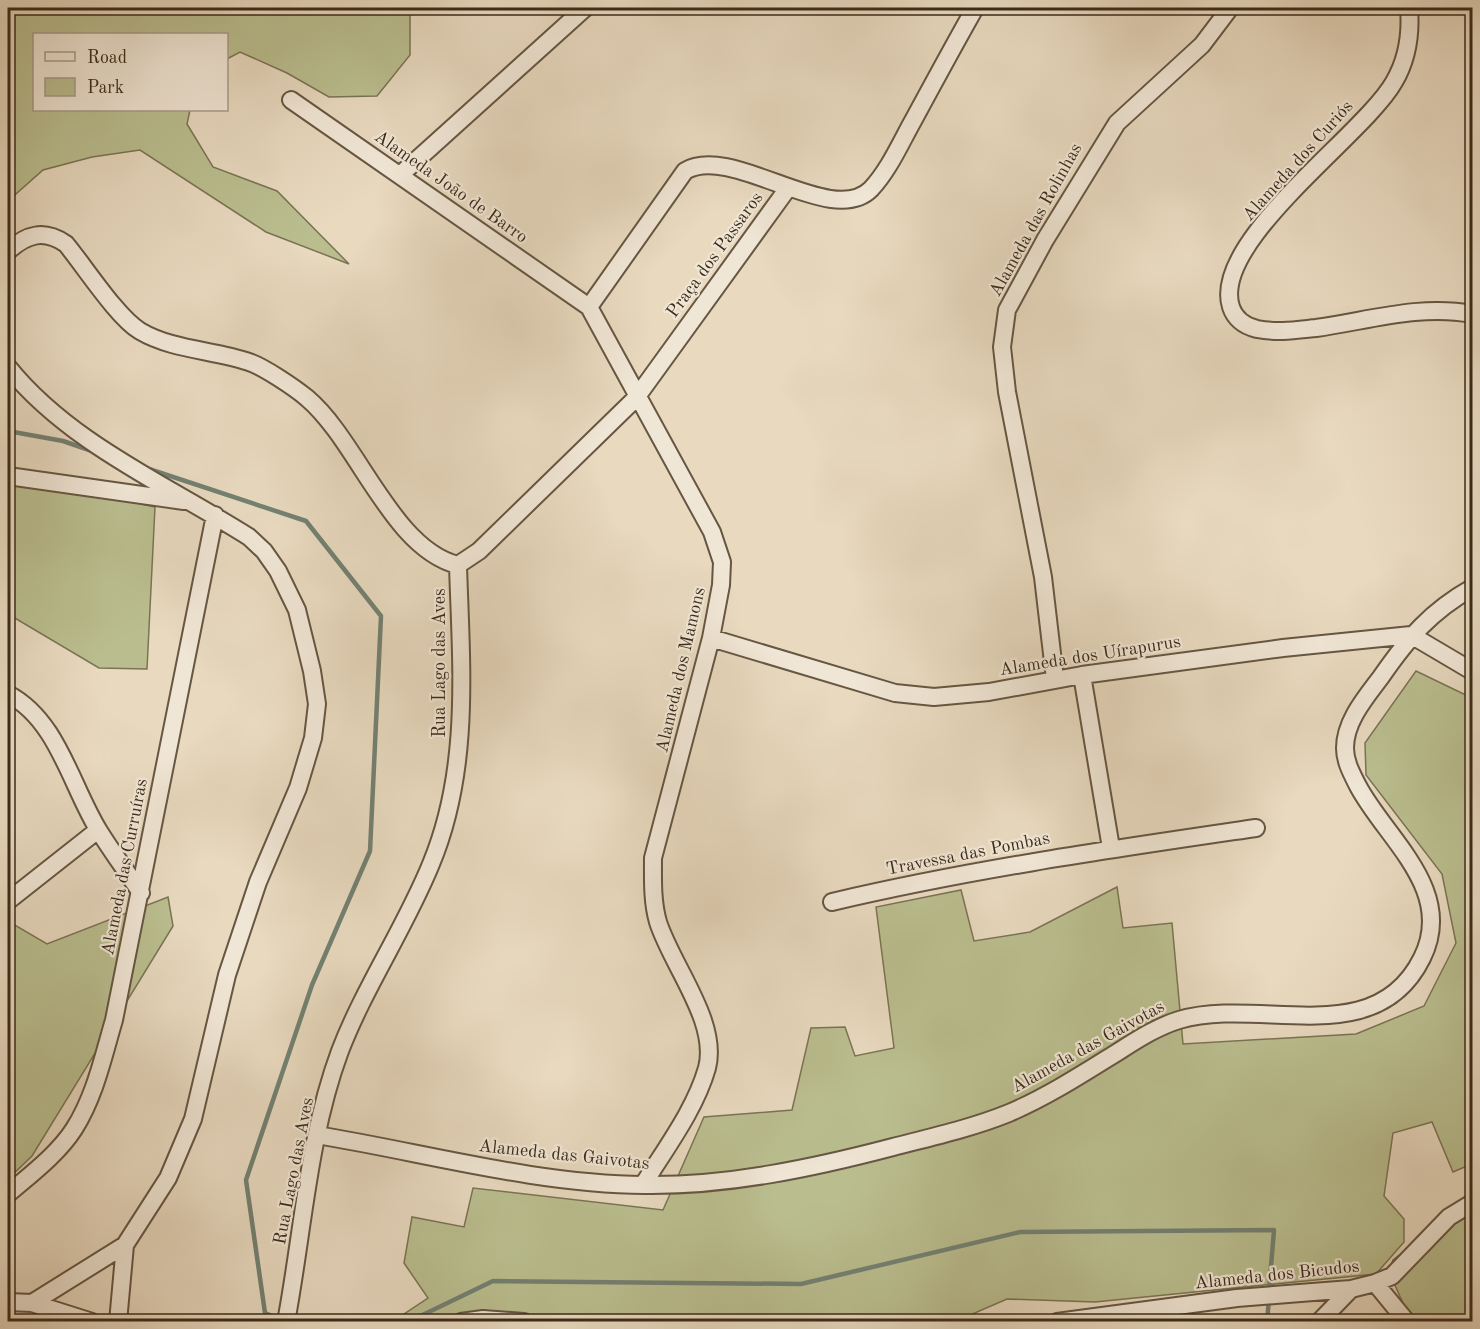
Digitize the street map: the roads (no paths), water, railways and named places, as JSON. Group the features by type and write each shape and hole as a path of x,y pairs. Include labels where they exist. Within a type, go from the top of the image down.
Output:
{"street":[{"path":"400,175 585,8"},
{"path":"788,188 843,200 861,197 870,190 908,130 975,8"},
{"name":"Alameda das Rolinhas","path":"1055,679 1043,577 1007,392 1002,346 1007,310 1050,230 1117,123 1202,45 1230,8"},
{"name":"Alameda dos Curiós","path":"1409,8 1408,48 1394,83 1264,223 1237,266 1229,285 1228,298 1233,313 1241,322 1255,329 1281,332 1425,310 1473,314"},
{"name":"Alameda João de Barro","path":"291,100 589,307"},
{"name":"Praça dos Passaros","path":"589,307 685,171 692,166 714,164 788,188 636,398"},
{"name":"Rua Lago das Aves","path":"8,251 30,236 54,236 66,244 137,329 156,340 252,363 307,398 335,428 404,528 429,550 459,565 462,723 449,813 431,864 364,995 340,1053 317,1135 286,1322"},
{"path":"459,565 479,551 636,398 589,307"},
{"path":"8,367 23,386 70,426 215,515 249,537 264,551 278,571 297,610 312,670 317,704 313,738 298,788 258,882 227,975 193,1119 168,1178 124,1245 32,1303"},
{"name":"Alameda dos Mamons","path":"636,398 712,532 722,562 721,585 711,638 653,858 652,886 658,921 704,1024 710,1045 707,1068 690,1107 643,1185"},
{"path":"8,476 191,502"},
{"name":"Alameda das Curruíras","path":"8,1194 39,1168 73,1131 87,1106 114,1020 215,515"},
{"name":"Alameda das Gaivotas","path":"317,1135 559,1178 643,1185 701,1183 782,1172 851,1158 946,1134 1009,1113 1045,1095 1158,1028 1180,1019 1223,1012 1329,1016 1361,1011 1387,1000 1409,982 1425,952 1431,928 1430,904 1416,869 1364,798 1348,768 1345,748 1348,730 1359,706 1411,635 1446,603 1473,588"},
{"path":"1411,635 1473,671"},
{"name":"Alameda dos Uírapurus","path":"711,638 894,693 934,697 989,692 1055,679 1283,648 1411,635"},
{"path":"1082,675 1111,848"},
{"path":"8,694 24,703 40,722 66,765 98,830 141,893"},
{"name":"Travessa das Pombas","path":"832,902 925,880 1111,848 1256,828"},
{"path":"8,901 98,830"},
{"name":"Alameda dos Bicudos","path":"1057,1322 1237,1298 1351,1288 1375,1283 1399,1271 1449,1217 1473,1203"},
{"path":"118,1322 124,1245"},
{"path":"1375,1283 1407,1322"},
{"path":"1319,1322 1351,1288"},
{"path":"8,1302 32,1303 92,1322"},
{"path":"461,1322 483,1319 524,1322"}],"waterway":[{"path":"8,431 63,441 92,451"},
{"path":"149,469 306,521 381,616 370,851 312,985 246,1180 265,1313 282,1320"},
{"path":"408,1322 493,1281 801,1284 1020,1232 1274,1230 1269,1291"},
{"path":"1267,1322 1269,1299"}]}
